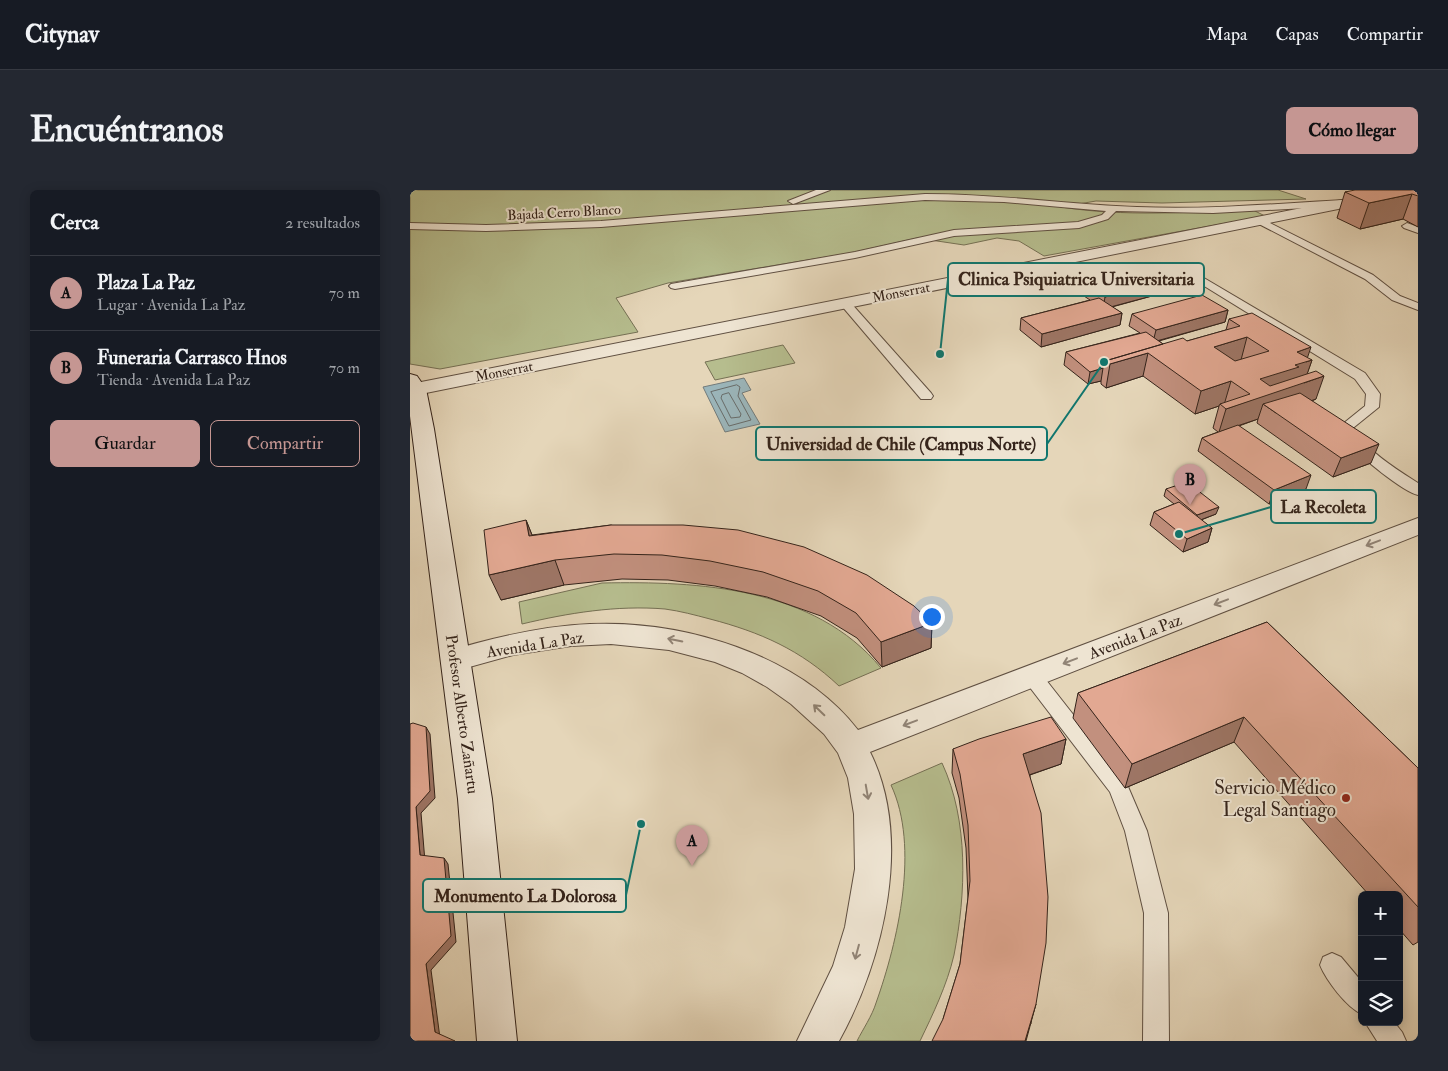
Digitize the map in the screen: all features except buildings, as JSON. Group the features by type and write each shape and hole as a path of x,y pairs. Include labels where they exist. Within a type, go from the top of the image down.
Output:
{"street":[{"name":"Monserrat","path":"412,386 845,303 1348,203 1396,194 1415,193"},
{"name":"Profesor Alberto Zañartu","path":"412,386 475,799 497,1041"},
{"name":"Avenida La Paz","path":"852,746 1418,526"},
{"name":"Avenida La Paz","path":"455,660 519,643 580,635 639,636 695,644 747,662 794,689 834,724 852,746 865,782 873,822 874,866 867,914 854,965 831,1018 817,1041"}],"lane":[{"path":"779,209 807,195 825,190"},
{"name":"Bajada Cerro Blanco","path":"410,226 484,229 579,227 880,199 950,197 1015,199 1114,208 1171,210 1348,203"},
{"path":"675,286 855,255 954,233 1079,225 1106,217 1114,208"},
{"path":"1260,221 1362,274 1396,298 1418,307"},
{"path":"1407,226 1418,230"},
{"path":"1187,271 1360,376 1373,394 1372,407 1346,427 1354,441 1395,475 1418,490"},
{"path":"845,303 926,396"},
{"path":"1032,676 1119,788 1136,831 1156,913 1156,1041"},
{"path":"1332,965 1358,997"},
{"path":"1381,1026 1392,1041"}],"green space":[{"path":"410,190 1278,190 1306,199 1162,203 1096,201 1061,207 1133,213 1253,210 1265,216 1044,256 1019,241 997,238 964,245 917,238 850,253 668,283 616,298 638,332 440,369 410,364"},
{"path":"783,345 795,363 715,380 705,362"},
{"path":"602,583 677,584 753,594 789,605 823,620 854,641 881,668 839,686 825,673 795,652 763,636 728,624 665,609 611,609 557,616 522,624 519,602"},
{"path":"942,763 951,785 957,809 963,858 963,883 958,932 948,977 920,1041 857,1041 872,1013 884,978 892,951 903,894 904,836 900,810 891,785"}],"water":[{"path":"744,378 751,390 742,393 760,424 725,432 703,387"}],"place":[{"name":"Clinica Psiquiatrica Universitaria","path":"940,354"},
{"name":"Universidad de Chile (Campus Norte)","path":"1104,362"},
{"name":"Funeraria Carrasco Hnos","path":"1190,505"},
{"name":"La Recoleta","path":"1179,534"},
{"name":"Servicio Médico Legal Santiago","path":"1346,798"},
{"name":"Monumento La Dolorosa","path":"641,824"},
{"name":"Plaza La Paz","path":"692,866"}]}
